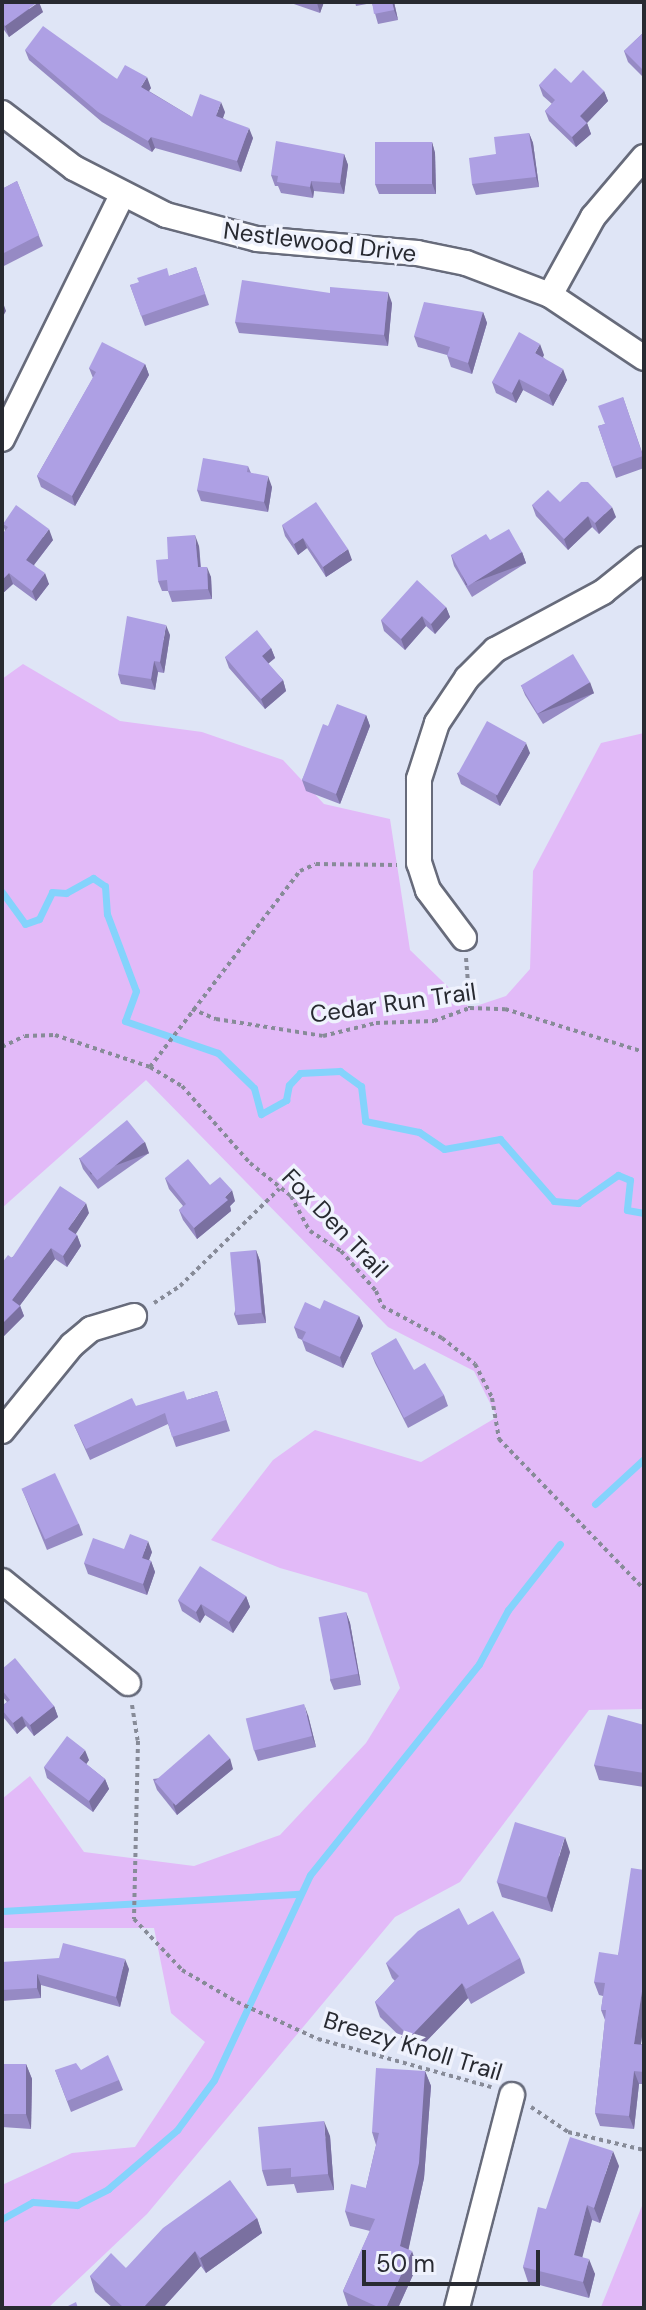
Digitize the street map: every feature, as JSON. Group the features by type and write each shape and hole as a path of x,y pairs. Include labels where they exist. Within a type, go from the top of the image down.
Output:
{"street":[{"name":"Nestlewood Drive","path":"2,113 74,168 122,195 213,229 257,239 417,253 481,268 550,295 644,358"},
{"path":"550,295 593,217 644,157"},
{"path":"2,439 122,195"},
{"path":"464,938 436,903 419,863 419,779 445,707 495,650 603,592 644,559"},
{"path":"2,1431 72,1345 91,1329 134,1316"},
{"path":"2,1581 128,1683"},
{"path":"457,2308 512,2095"}],"path":[{"path":"150,1067 178,1026 300,871 316,864 419,863"},
{"path":"464,938 470,1008"},
{"name":"Cedar Run Trail","path":"192,1009 216,1019 323,1036 376,1023 434,1021 470,1008 505,1009 644,1052"},
{"name":"Fox Den Trail","path":"2,1047 25,1036 55,1035 150,1067 182,1086 279,1189 291,1196 310,1231 341,1251 368,1280 382,1306 442,1338 475,1364 492,1398 499,1439 644,1589"},
{"path":"134,1316 180,1286 279,1189"},
{"name":"Breezy Knoll Trail","path":"128,1683 138,1755 138,1879 131,1893 134,1919 182,1970 237,2002 260,2009 318,2039 512,2095 568,2132 644,2150"}],"shaded area":[{"path":"23,664 120,721 202,732 283,760 324,804 390,819 410,950 470,1008 506,996 530,969 533,871 601,743 644,733 644,1709 589,1710 460,1882 395,1917 147,2214 48,2308 2,2308 2,2185 72,2153 135,2147 205,2042 171,2013 154,1928 2,1928 2,1799 30,1776 84,1852 194,1866 280,1835 366,1743 400,1688 367,1593 280,1568 211,1540 273,1460 315,1430 421,1462 497,1417 474,1371 388,1327 146,1080 2,1208 2,679"},
{"path":"644,2201 644,2308 601,2308 601,2307"}],"building":[{"path":"2,2 38,2 5,26 2,22"},
{"path":"372,2 392,2 394,10 374,14"},
{"path":"43,26 117,79 125,65 147,77 141,87 192,117 200,94 221,102 216,116 249,128 237,161 151,137 148,141 98,112 25,50"},
{"path":"644,32 644,68 643,70 624,51"},
{"path":"555,68 571,83 583,70 604,91 580,116 587,123 572,137 545,111 555,100 539,85"},
{"path":"529,133 536,177 472,184 469,158 496,154 494,137"},
{"path":"276,141 344,154 340,183 311,181 310,187 277,182 278,176 271,175"},
{"path":"375,142 432,142 432,184 375,184"},
{"path":"17,181 39,235 2,254 2,189"},
{"path":"196,267 205,294 141,316 130,285 139,282 137,278 167,268 169,276"},
{"path":"242,280 330,293 330,287 388,292 384,335 235,322"},
{"path":"424,302 483,312 468,363 447,356 450,347 414,336"},
{"path":"519,332 540,344 535,353 563,369 549,395 519,379 512,393 492,382"},
{"path":"102,342 145,364 72,496 37,476 96,372 89,368"},
{"path":"623,397 643,456 612,467 598,426 605,424 598,406"},
{"path":"203,458 248,466 247,472 268,476 264,502 197,490"},
{"path":"581,482 588,482 612,507 595,523 588,516 564,539 532,505 548,490 560,502"},
{"path":"316,502 348,549 323,567 303,538 294,544 282,525"},
{"path":"16,505 49,529 26,560 45,573 32,591 9,573 2,580 2,535 8,527 3,524"},
{"path":"509,529 522,552 468,586 451,555 486,534 490,540"},
{"path":"195,535 198,567 207,567 208,589 168,591 167,580 158,581 156,560 168,559 167,537"},
{"path":"417,580 446,607 431,624 422,616 401,639 381,620"},
{"path":"127,616 166,625 160,662 154,661 151,679 118,674"},
{"path":"257,630 271,648 262,656 283,680 261,699 225,657"},
{"path":"573,654 590,682 538,714 521,685"},
{"path":"337,704 366,715 336,794 302,780 323,724 328,726"},
{"path":"487,721 526,743 497,795 458,773"},
{"path":"127,1120 145,1142 97,1180 80,1158"},
{"path":"188,1159 210,1185 220,1177 232,1190 225,1197 228,1200 194,1228 179,1210 186,1204 165,1178"},
{"path":"60,1186 86,1203 68,1229 77,1235 63,1256 51,1248 12,1300 20,1306 2,1324 2,1263 8,1255 12,1258"},
{"path":"256,1250 261,1313 236,1315 230,1252"},
{"path":"324,1300 359,1316 340,1357 302,1340 306,1332 294,1327 305,1302 320,1309"},
{"path":"396,1338 414,1370 425,1363 444,1395 404,1418 371,1353"},
{"path":"184,1391 187,1400 217,1391 226,1420 172,1437 165,1413 86,1449 74,1425 132,1398 136,1406"},
{"path":"55,1473 79,1524 45,1539 21,1489"},
{"path":"130,1534 148,1541 142,1558 151,1561 143,1584 84,1563 93,1538 124,1549"},
{"path":"200,1566 246,1596 229,1622 201,1604 196,1612 178,1600"},
{"path":"346,1612 358,1674 331,1679 319,1617"},
{"path":"15,1658 54,1706 30,1725 22,1716 13,1723 2,1710 2,1706 10,1700 2,1690 2,1669"},
{"path":"304,1704 312,1736 254,1751 246,1719"},
{"path":"608,1715 644,1725 644,1773 594,1765"},
{"path":"209,1734 230,1758 176,1805 155,1781"},
{"path":"67,1736 85,1750 79,1758 105,1779 89,1801 44,1767"},
{"path":"515,1822 565,1837 546,1897 497,1882"},
{"path":"631,1868 644,1870 644,1978 634,2044 644,2045 644,2072 634,2071 629,2116 595,2113 606,2010 601,2010 605,1983 594,1982 599,1952 618,1955"},
{"path":"459,1908 468,1925 493,1911 520,1958 466,1989 462,1983 410,2037 375,2002 399,1976 386,1963 418,1931"},
{"path":"63,1943 125,1959 116,1997 37,1974 37,1988 2,1990 2,1962 59,1958"},
{"path":"108,2055 119,2080 67,2101 55,2070 76,2063 81,2070"},
{"path":"2,2064 26,2064 26,2114 2,2114"},
{"path":"376,2068 425,2071 419,2163 400,2246 412,2251 386,2308 343,2291 375,2219 345,2211 351,2184 366,2188 379,2133 372,2132"},
{"path":"324,2121 328,2174 291,2177 291,2168 262,2170 258,2127"},
{"path":"570,2137 613,2151 594,2208 587,2205 574,2255 589,2259 583,2282 523,2267 538,2207 546,2209"},
{"path":"230,2180 257,2218 200,2258 195,2251 143,2308 124,2308 90,2276 111,2253 126,2268 163,2228"},
{"path":"76,2302 78,2308 64,2308"}],"waterway":[{"path":"2,892 25,924 39,919 52,892 66,893 93,878 105,886 107,914 136,991 125,1021 218,1053 254,1088 261,1114 286,1100 289,1085 300,1073 340,1071 361,1086 365,1121 419,1132 444,1149 500,1139 554,1201 578,1203 618,1175 630,1180 627,1210 644,1213"},
{"path":"595,1504 644,1459"},
{"path":"2,2219 33,2202 77,2205 108,2189 177,2130 214,2080 310,1875 479,1664 508,1610 560,1544"},
{"path":"2,1911 300,1894"}]}
